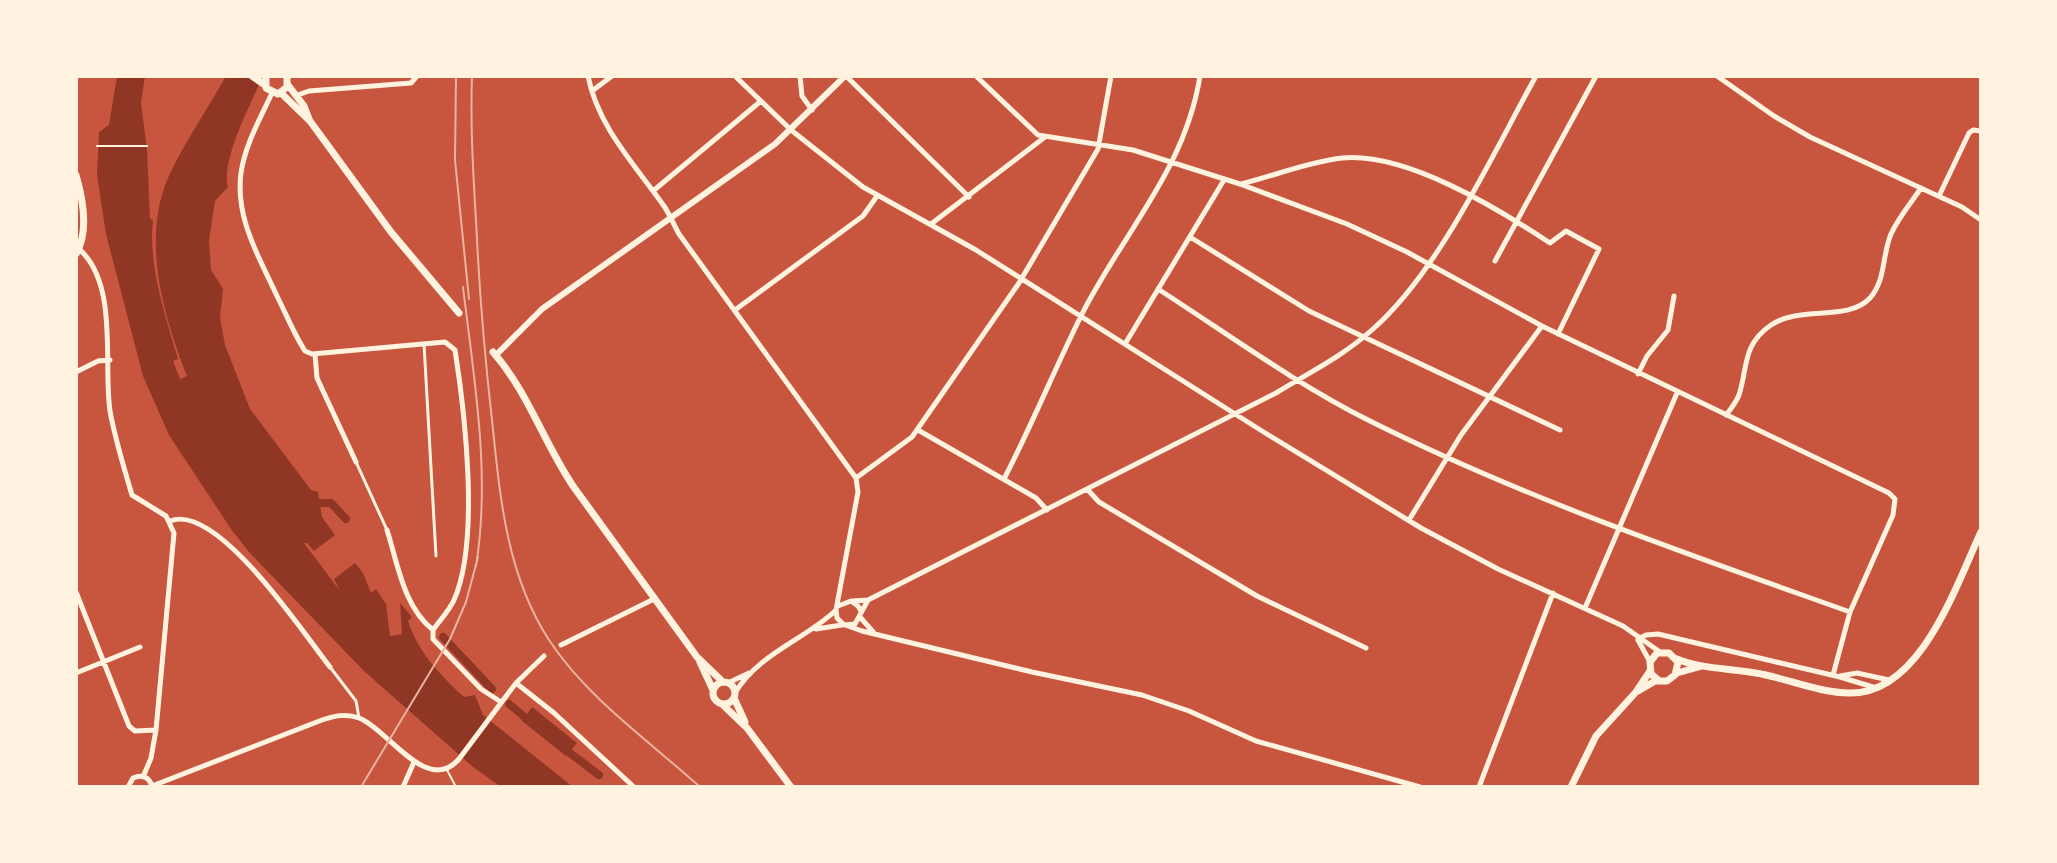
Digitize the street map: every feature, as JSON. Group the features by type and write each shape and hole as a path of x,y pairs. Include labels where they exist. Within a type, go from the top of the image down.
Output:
{"main road":[{"path":"252,76 264,81 276,93 292,97"},
{"path":"276,93 287,80"},
{"path":"287,80 292,97 391,232 459,313"},
{"path":"76,175 84,222 78,252"},
{"path":"494,354 515,380 558,463 697,657 715,700 747,728 791,787"},
{"path":"1571,787 1596,736 1636,692 1660,652 1704,666 1758,673 1841,693 1877,689 1892,680 1930,637 1981,532"},
{"path":"697,657 735,695 747,728"},
{"path":"1677,659 1677,673"},
{"path":"1650,666 1658,680"},
{"path":"1636,692 1658,680 1670,680 1677,673 1704,666"},
{"path":"713,690 725,682"},
{"path":"723,705 729,704 735,695"}],"street":[{"path":"292,97 309,91 411,83 417,76"},
{"path":"588,76 607,126 679,234 856,478 858,492 837,618 846,625 874,634 1142,695 1189,711 1256,741 1420,787"},
{"path":"592,91 612,76"},
{"path":"735,76 791,130 848,178 1021,278 1409,520 1474,557 1623,626 1660,652"},
{"path":"800,76 802,96 812,110"},
{"path":"494,354 542,309 791,130 846,76 969,197"},
{"path":"976,76 1032,131 1045,137 1133,150 1240,184 1347,224 1638,374 1880,488 1895,499 1893,515 1850,612 1836,676"},
{"path":"856,478 900,448 918,430 1021,278 1096,154 1111,76"},
{"path":"1004,479 1081,316 1173,164 1191,118 1200,76"},
{"path":"725,682 750,672 815,629 837,608 852,601 868,600 1334,361 1398,304 1428,265 1536,76"},
{"path":"1495,261 1596,76"},
{"path":"1717,76 1810,137 1970,211 1981,220"},
{"path":"276,93 246,152 241,175 242,209 254,247 303,349 315,354 448,343 455,350 467,478 464,557 460,583 449,609 431,636 481,689 503,699"},
{"path":"653,191 761,101"},
{"path":"1939,196 1969,133 1981,131"},
{"path":"931,224 1045,137"},
{"path":"1240,184 1328,160 1372,159 1422,172 1550,243 1566,231 1599,249 1558,334"},
{"path":"1266,194 1270,178"},
{"path":"1125,344 1224,180"},
{"path":"1726,415 1738,399 1743,367 1750,349 1771,325 1798,314 1850,309 1872,296 1881,278 1892,232 1921,188"},
{"path":"735,310 863,216 877,195"},
{"path":"1970,211 1981,209"},
{"path":"1190,237 1293,303 1560,430"},
{"path":"78,252 95,269 105,313 110,360 110,411 123,464 135,499 170,521 174,547 156,730 151,758 143,777"},
{"path":"1158,289 1369,421 1619,528 1850,612"},
{"path":"1638,374 1647,356 1668,330 1674,296"},
{"path":"1409,520 1447,456 1542,326"},
{"path":"424,344 436,556"},
{"path":"315,354 317,378 387,530 408,596 421,619 433,630"},
{"path":"76,372 98,361 110,360"},
{"path":"1585,608 1677,393"},
{"path":"918,430 1036,498 1047,510"},
{"path":"1087,489 1099,502 1257,596 1366,648"},
{"path":"170,521 183,517 192,519 233,547 356,701 359,718"},
{"path":"843,584 874,634"},
{"path":"76,592 129,726 135,731 156,730"},
{"path":"1479,787 1553,593"},
{"path":"561,645 655,598"},
{"path":"815,629 856,622 868,600"},
{"path":"1638,639 1658,634 1836,676 1877,689"},
{"path":"1638,639 1650,666"},
{"path":"76,673 140,647"},
{"path":"143,777 152,786 342,715 359,718 382,732 414,762 430,769 447,769 459,759 516,683 544,656"},
{"path":"735,695 750,672"},
{"path":"1836,676 1857,673 1892,680"},
{"path":"516,683 554,713 634,787"},
{"path":"403,787 414,762"},
{"path":"128,787 133,778 143,777"}],"lane":[{"path":"97,146 147,146"},
{"path":"447,769 456,787"}],"shaded area":[{"path":"117,76 145,76 141,103 150,219 153,220 153,255 159,290 178,359 173,361 180,379 187,376 164,304 156,253 160,202 174,165 226,76 263,76 233,147 228,187 215,201 209,240 211,270 223,289 220,318 225,345 250,409 311,490 318,492 322,517 335,535 314,551 304,543 340,591 334,579 355,563 371,593 376,589 386,604 390,636 402,634 400,603 412,617 408,621 417,643 447,680 464,697 475,695 483,715 573,787 501,787 473,767 364,671 249,552 169,435 143,376 106,234 97,175 99,132 109,125"},
{"path":"532,707 577,743 566,756 522,721"}],"waterway":[{"path":"320,503 331,503 346,519"},
{"path":"443,637 492,689"},
{"path":"509,704 533,724"},
{"path":"562,747 599,775"}],"railway":[{"path":"456,76 455,160 469,299"},
{"path":"472,76 473,158 483,330 498,477 514,561 535,615 565,661 600,700 700,787"},
{"path":"463,287 481,462 482,497 476,566"},
{"path":"361,787 450,639 466,602 478,557"}]}
